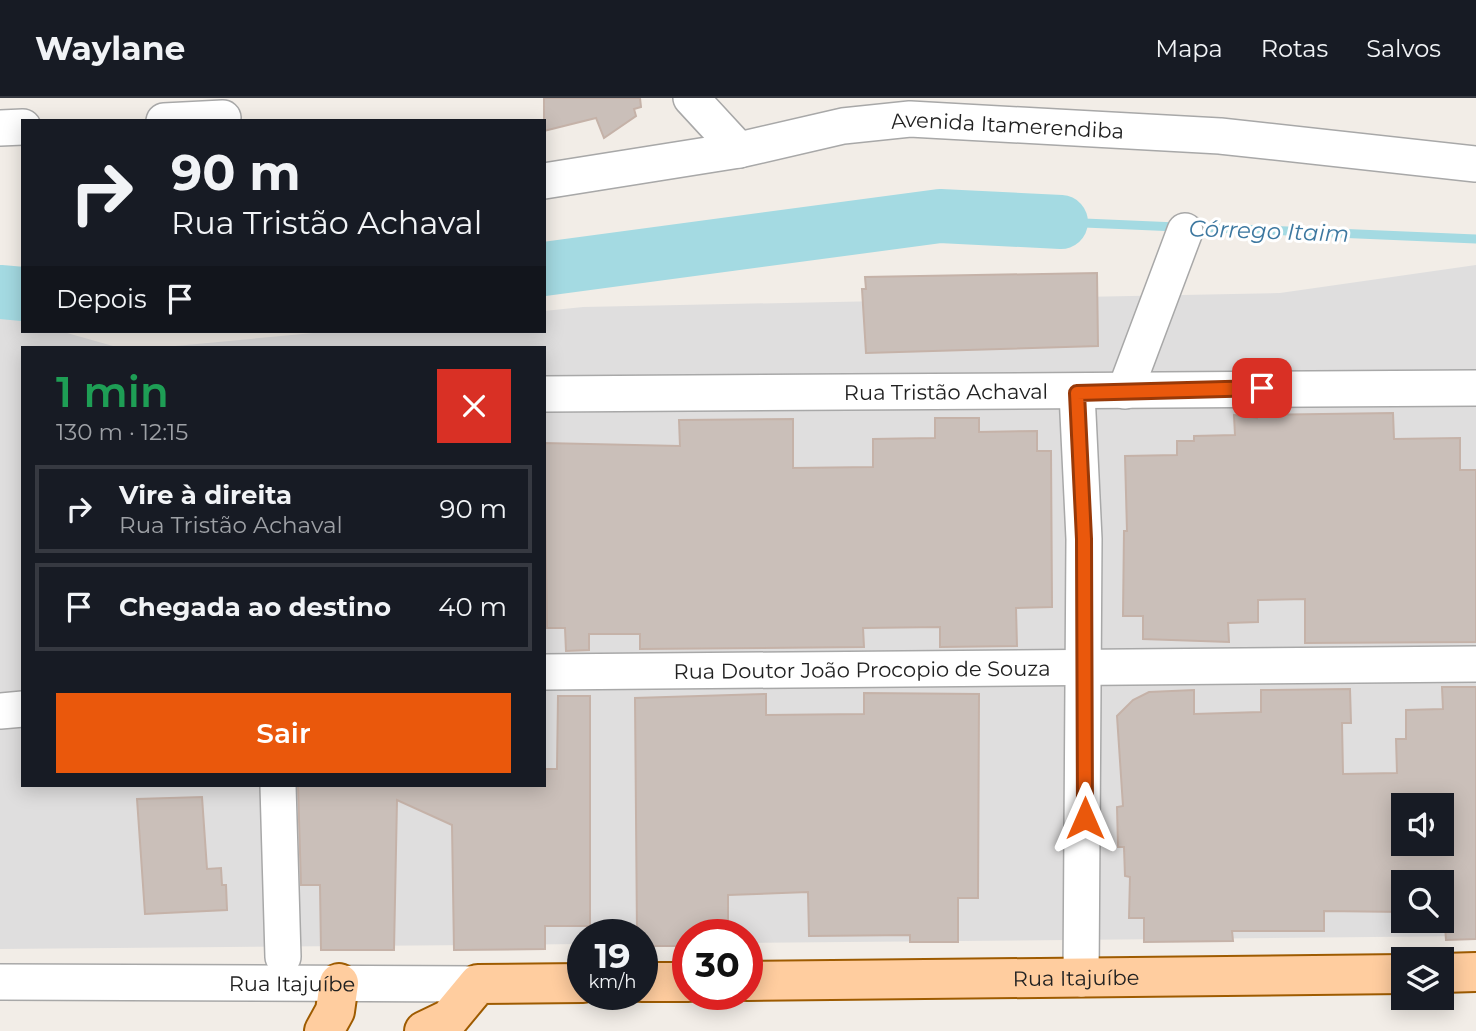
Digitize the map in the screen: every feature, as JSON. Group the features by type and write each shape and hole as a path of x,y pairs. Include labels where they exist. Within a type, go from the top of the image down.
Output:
{"main road":[{"path":"1454,973 1476,972"},
{"name":"Rua Itajuíbe","path":"763,981 1391,974"},
{"path":"324,1031 335,1011 339,982"},
{"name":"Rua Itajuíbe","path":"478,984 567,983"},
{"path":"424,1031 449,1019 478,984"}],"street":[{"path":"691,98 739,150"},
{"path":"177,119 223,112"},
{"name":"Avenida Itamerendiba","path":"546,181 739,150 843,126 910,119 1220,136 1476,164"},
{"path":"0,128 21,127"},
{"path":"1125,391 1185,231"},
{"name":"Rua Tristão Achaval","path":"546,394 1077,393 1476,388"},
{"path":"1077,393 1084,539 1081,979"},
{"name":"Rua Doutor João Procopio de Souza","path":"546,672 1476,664"},
{"path":"0,711 21,709"},
{"path":"278,787 283,957"},
{"name":"Rua Itajuíbe","path":"0,982 478,984"}],"shaded area":[{"path":"1476,265 1476,936 763,943 763,919 672,919 672,934 658,934 658,919 567,919 567,944 0,949 0,313 21,319 21,333 67,333 113,346 21,346 21,787 546,787 546,346 175,346 314,333 546,333 546,311 583,307 1280,293"}],"building":[{"path":"544,98 640,98 641,107 634,109 636,116 604,138 596,118 546,130"},
{"path":"1097,273 1098,346 866,353 862,289 866,289 865,277"},
{"path":"1393,413 1394,439 1460,438 1460,470 1476,470 1476,642 1305,643 1305,599 1258,600 1258,622 1228,623 1229,642 1143,639 1143,616 1123,616 1124,531 1127,531 1125,456 1177,455 1177,441 1194,441 1194,436 1235,435 1234,415 1257,418 1257,415"},
{"path":"935,418 979,418 979,432 1037,431 1037,451 1051,451 1052,607 1016,608 1017,646 940,647 940,627 863,628 864,647 640,649 640,634 589,634 589,650 566,651 565,628 547,628 546,443 680,446 679,420 793,419 793,468 873,467 873,439 935,438"},
{"path":"1442,687 1476,687 1476,939 1446,940 1446,933 1454,933 1454,870 1391,870 1391,912 1324,911 1324,931 1232,931 1233,941 1144,942 1144,918 1129,918 1130,877 1125,876 1124,847 1118,847 1117,807 1123,806 1117,716 1133,700 1149,692 1194,690 1194,714 1261,712 1261,690 1350,689 1351,723 1342,723 1343,774 1397,773 1396,739 1406,739 1406,710 1443,709"},
{"path":"864,693 979,694 978,898 958,898 958,942 910,942 910,935 809,936 808,892 728,895 728,919 672,919 672,946 658,946 658,919 637,919 635,698 766,694 766,715 864,714"},
{"path":"558,696 590,696 590,919 567,919 567,926 545,926 545,949 454,950 452,825 397,800 394,950 321,950 320,885 301,885 298,787 546,787 546,769 557,769"},
{"path":"202,797 207,869 221,868 222,885 226,885 227,910 145,914 137,799"}],"waterway":[{"path":"546,269 940,216 1061,222"},
{"name":"Córrego Itaim","path":"1061,222 1177,227"},
{"name":"Córrego Itaim","path":"1191,227 1476,239"},
{"path":"0,292 21,294"}],"route":[{"path":"1085,818 1084,539 1077,393 1182,388 1262,388"}]}
